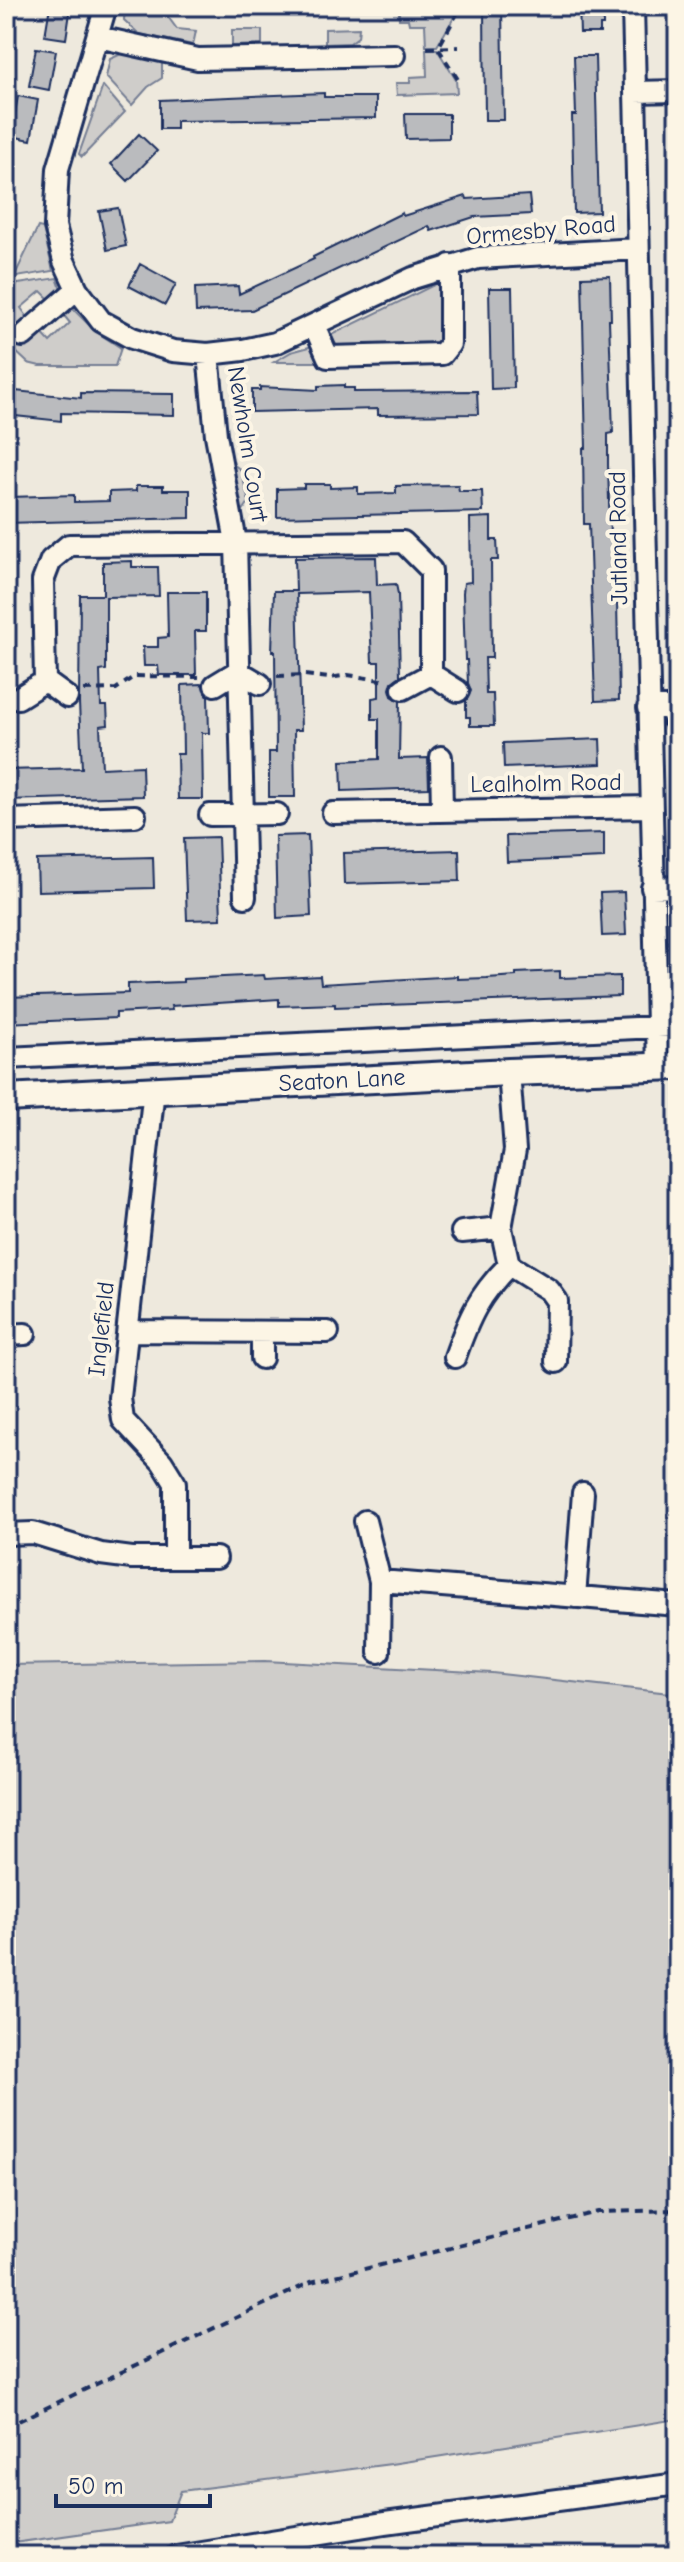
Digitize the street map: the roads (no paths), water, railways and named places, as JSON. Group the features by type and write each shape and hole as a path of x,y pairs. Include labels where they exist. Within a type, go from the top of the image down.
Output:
{"main road":[{"name":"Seaton Lane","path":"6,1098 509,1072 668,1067"}],"street":[{"name":"Ormesby Road","path":"106,6 58,169 55,226 64,261 77,289 101,321 132,338 173,351 208,354 275,343 413,278 450,265 478,258 638,249"},
{"name":"Jutland Road","path":"633,6 652,888 657,1027 668,1067"},
{"path":"98,37 198,59 394,55"},
{"path":"635,92 678,91"},
{"name":"Ormesby Road","path":"314,325 328,357 442,354 450,344 450,265"},
{"path":"23,336 77,289"},
{"name":"Newholm Court","path":"208,354 216,435 236,542 245,897"},
{"name":"Newholm Court","path":"45,681 43,581 51,560 69,545 403,542 431,570 431,674"},
{"path":"210,681 238,671 266,680"},
{"path":"397,685 431,674 458,691"},
{"path":"18,698 45,681 73,693"},
{"path":"648,708 670,708 678,728"},
{"name":"Lealholm Road","path":"441,757 442,811"},
{"name":"Lealholm Road","path":"333,813 650,807"},
{"path":"210,815 277,814"},
{"path":"6,820 135,816"},
{"path":"652,888 678,887"},
{"name":"Seaton Lane","path":"6,1058 678,1026"},
{"path":"509,1072 515,1150 501,1228 509,1265 549,1290 557,1301 556,1362"},
{"name":"Inglefield","path":"154,1089 120,1398 123,1420 162,1462 175,1483 175,1557"},
{"path":"462,1232 501,1228"},
{"path":"455,1357 469,1319 487,1287 509,1265"},
{"path":"128,1331 328,1332"},
{"path":"262,1332 262,1358"},
{"path":"575,1597 583,1493"},
{"path":"365,1521 380,1581 379,1652"},
{"path":"6,1534 33,1533 101,1554 132,1558 216,1558"},
{"path":"380,1581 678,1605"},
{"path":"176,2556 385,2523 678,2484"}]}
